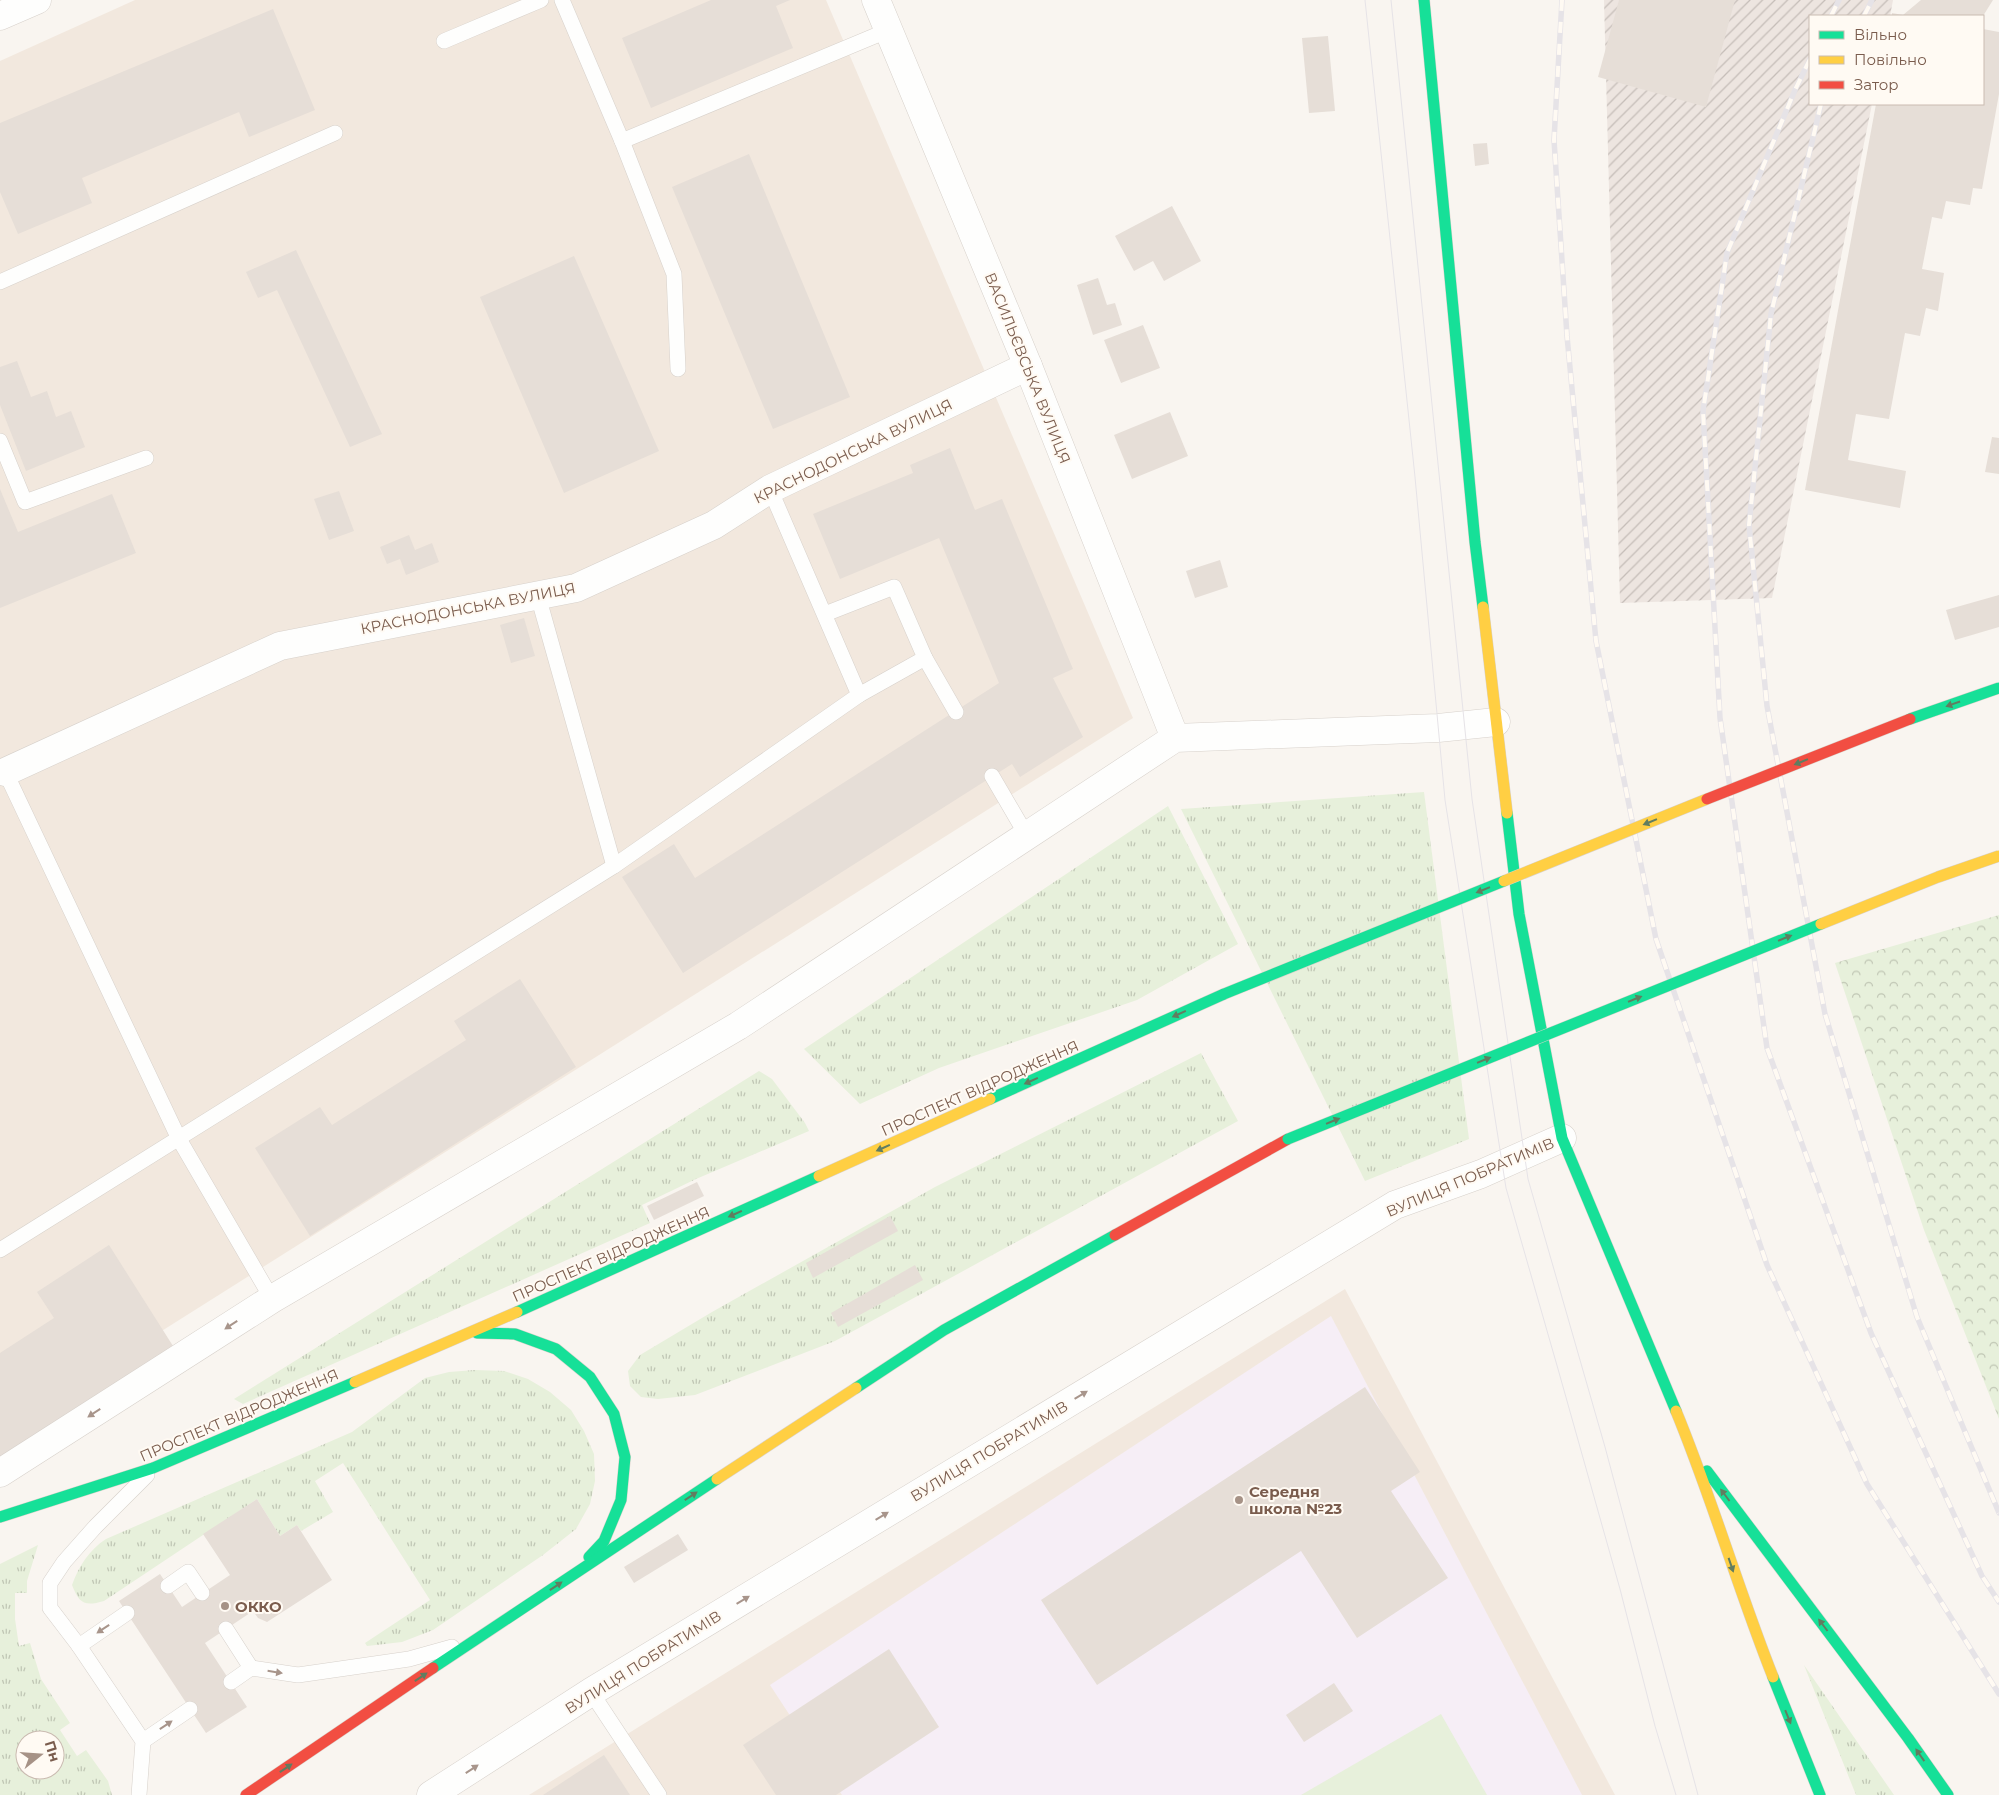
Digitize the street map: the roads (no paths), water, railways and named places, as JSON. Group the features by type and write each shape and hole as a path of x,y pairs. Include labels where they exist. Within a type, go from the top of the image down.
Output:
{"main road":[{"path":"1424,0 1475,542 1518,914 1562,1138 1693,1452 1750,1620 1820,1795"},
{"name":"ПРОСПЕКТ ВІДРОДЖЕННЯ","path":"0,1516 153,1468 471,1333 1224,994 1894,724 1999,688"},
{"path":"246,1795 574,1573 944,1330 1288,1139 1938,876 1999,856"},
{"path":"471,1333 515,1334 556,1349 590,1377 614,1414 625,1457 621,1500 604,1541 574,1573"},
{"path":"1693,1452 1908,1738 1948,1795"}],"street":[{"path":"0,16 37,0"},
{"name":"ВАСИЛЬЄВСЬКА ВУЛИЦЯ","path":"876,0 1028,366 1175,738"},
{"name":"КРАСНОДОНСЬКА ВУЛИЦЯ","path":"2,770 280,646 576,588 714,525 770,489 1028,366"},
{"path":"0,1473 272,1299 738,1026 1175,738 1438,728 1496,722"},
{"name":"ВУЛИЦЯ ПОБРАТИМІВ","path":"431,1795 591,1692 1395,1205 1480,1174 1562,1138"}],"lane":[{"path":"444,40 541,0"},
{"path":"562,0 622,141 674,274 678,369"},
{"path":"622,141 888,30"},
{"path":"0,282 335,133"},
{"path":"0,441 25,502 146,458"},
{"path":"770,489 826,614 859,695"},
{"path":"826,614 894,587 925,658 956,712"},
{"path":"538,596 614,866"},
{"path":"0,1250 614,866 859,695 925,658"},
{"path":"2,770 179,1139 272,1299"},
{"path":"992,776 1026,836"},
{"path":"139,1795 143,1741 79,1646 50,1608 50,1583 64,1562 95,1527 153,1468"},
{"path":"168,1586 188,1572 202,1593"},
{"path":"79,1646 127,1613"},
{"path":"226,1629 251,1668"},
{"path":"231,1682 251,1668 298,1675 409,1659 476,1640"},
{"path":"591,1692 658,1795"},
{"path":"143,1741 190,1709"}],"tram line":[{"path":"1365,0 1415,477 1445,800 1506,1188 1620,1589 1655,1726 1676,1795"},
{"path":"1391,0 1472,799 1528,1179 1605,1447 1698,1795"}],"railway":[{"path":"1562,0 1554,140 1567,336 1596,641 1656,939 1767,1265 1867,1484 1999,1694"},
{"path":"1832,15 1839,0"},
{"path":"1864,15 1872,0"},
{"path":"1809,61 1795,90 1727,253 1703,411 1720,718 1767,1048 1871,1333 1982,1576 1999,1602"},
{"path":"1821,105 1771,314 1749,525 1767,706 1825,1014 1917,1317 1999,1513"}],"place":[{"name":"Середня школа №23","path":"1239,1500"},
{"name":"ОККО","path":"225,1606"}]}
